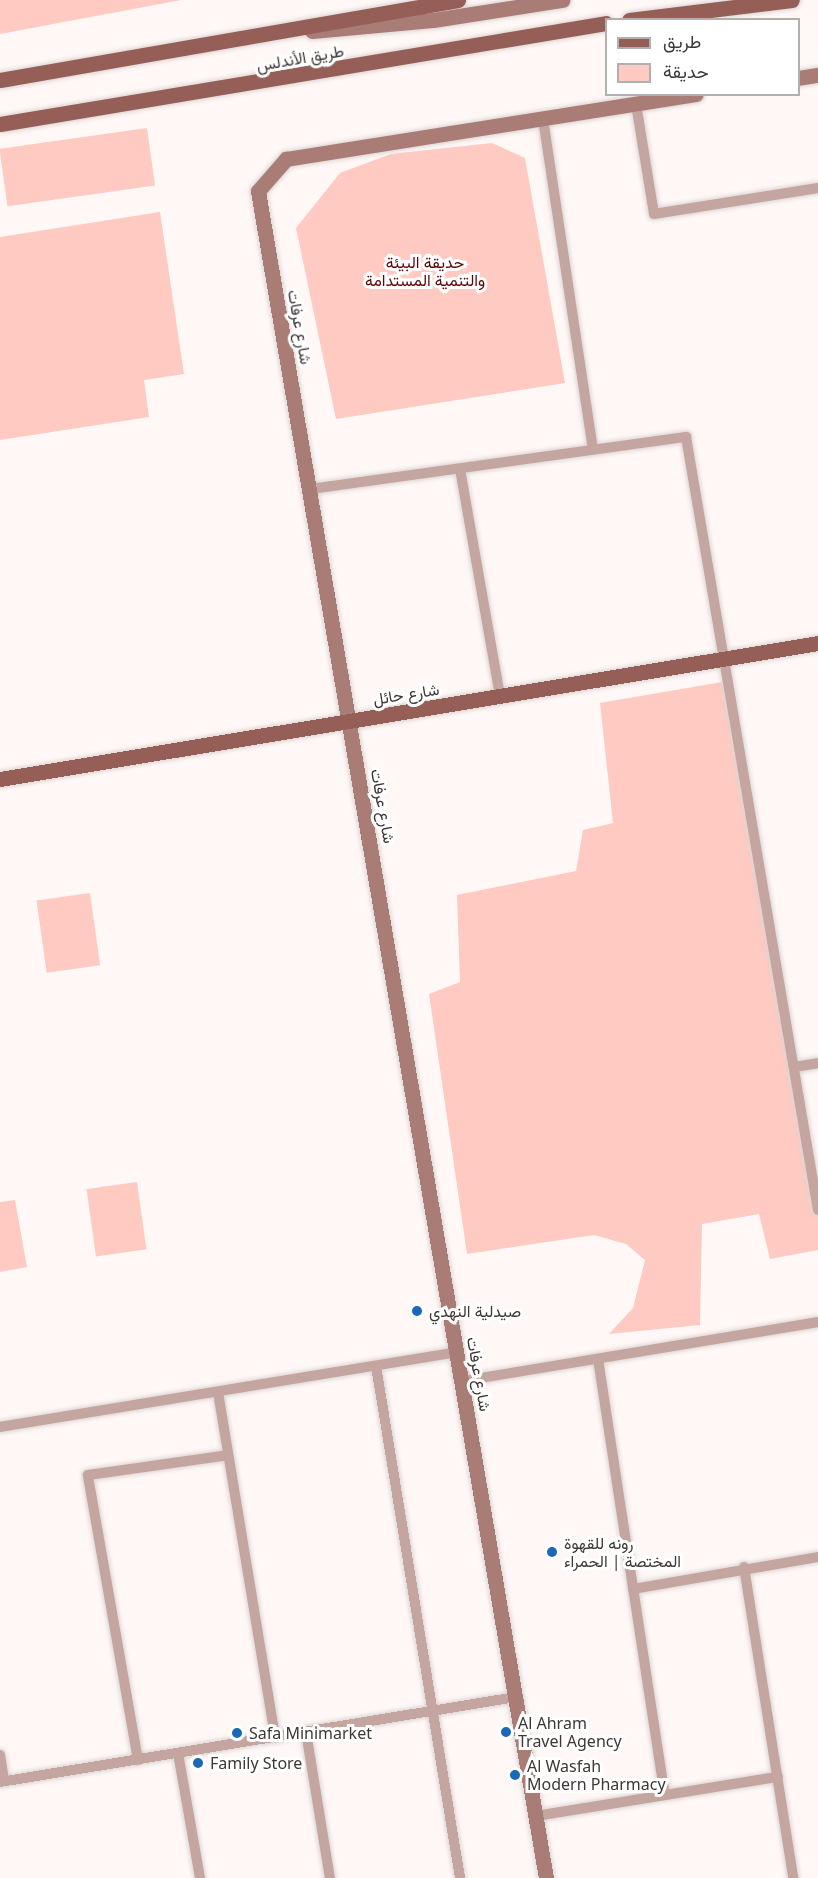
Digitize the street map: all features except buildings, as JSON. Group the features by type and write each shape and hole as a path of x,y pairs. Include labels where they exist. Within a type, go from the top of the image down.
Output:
{"main road":[{"name":"طريق الأندلس","path":"0,80 458,0"},
{"path":"645,18 792,0"},
{"name":"طريق الأندلس","path":"0,124 605,23"},
{"name":"شارع حائل","path":"0,779 818,644"}],"street":[{"path":"236,39 433,20 562,0"},
{"path":"800,78 818,75"},
{"name":"شارع عرفات","path":"546,1878 351,721 258,191 286,159 684,96"},
{"path":"636,104 654,214 818,188"},
{"path":"543,119 593,449"},
{"path":"310,489 686,436 727,660 818,1210"},
{"path":"460,469 500,697"},
{"path":"794,1067 818,1063"},
{"path":"462,1381 818,1322"},
{"path":"0,1427 457,1352"},
{"path":"598,1359 665,1795"},
{"path":"376,1366 430,1711 460,1878"},
{"path":"218,1392 275,1737"},
{"path":"138,1760 88,1475 228,1455"},
{"path":"633,1589 744,1567 818,1557"},
{"path":"744,1567 794,1878"},
{"path":"0,1755 2,1782 516,1697"},
{"path":"306,1732 330,1878"},
{"path":"178,1753 200,1878"},
{"path":"536,1816 777,1778"}],"green space":[{"path":"0,0 181,0 0,34"},
{"path":"147,128 155,185 8,206 0,149"},
{"name":"حديقة البيئة والتنمية المستدامة","path":"492,143 525,158 565,383 336,419 296,228 340,173 391,154"},
{"path":"160,212 184,374 144,380 149,417 0,440 0,237"},
{"path":"722,682 818,1213 818,1250 770,1259 759,1214 702,1224 700,1325 609,1334 633,1308 645,1260 626,1244 594,1235 467,1254 429,994 460,982 457,895 576,871 583,830 613,823 600,703"},
{"path":"90,893 100,965 47,973 37,901"},
{"path":"137,1182 146,1249 96,1256 86,1189"},
{"path":"15,1200 27,1267 0,1272 0,1202"}],"place":[{"name":"صيدلية النهدي","path":"417,1311"},
{"name":"رونه للقهوة المختصة | الحمراء","path":"552,1552"},
{"name":"Al Ahram Travel Agency","path":"506,1732"},
{"name":"Safa Minimarket","path":"237,1733"},
{"name":"Family Store","path":"198,1763"},
{"name":"Al Wasfah Modern Pharmacy","path":"515,1775"}]}
